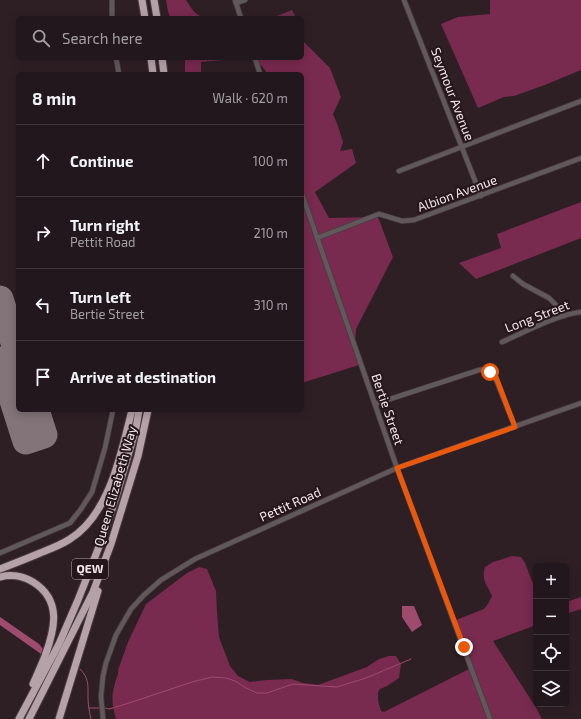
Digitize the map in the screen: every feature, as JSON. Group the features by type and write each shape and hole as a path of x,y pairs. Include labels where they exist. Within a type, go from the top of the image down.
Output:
{"highway":[{"path":"142,0 145,16"},
{"path":"154,0 157,16"},
{"path":"151,60 153,72"},
{"path":"162,60 164,72"},
{"path":"2,568 59,545 86,527 98,510 111,482 131,412"},
{"name":"Queen Elizabeth Way","path":"19,719 59,644 81,593 102,539 116,497 136,428 139,412"},
{"name":"Queen Elizabeth Way","path":"29,719 93,592 111,544 138,456 148,412"},
{"path":"59,719 111,544"},
{"path":"0,577 14,576 24,578 36,585 42,590 52,604 55,619 51,641 37,676 16,719"}],"street":[{"path":"112,0 112,16"},
{"path":"240,16 235,2 245,0"},
{"name":"Seymour Avenue","path":"404,0 481,196"},
{"path":"116,60 119,72"},
{"path":"256,60 259,72"},
{"path":"398,171 581,101"},
{"name":"Albion Avenue","path":"317,238 379,214 402,220 414,220 581,158"},
{"name":"Bertie Street","path":"304,200 397,468 490,719"},
{"path":"513,276 523,284 549,298 564,316"},
{"name":"Long Street","path":"502,342 564,316 581,312"},
{"path":"375,404 479,370 484,370 490,372 496,377 515,427"},
{"name":"Pettit Road","path":"103,719 101,696 103,676 116,634 131,609 144,594 161,580 195,559 397,468 581,403"},
{"path":"0,553 70,523 92,492 105,448 113,412"}],"shaded area":[{"path":"166,0 186,0 200,16 169,16"},
{"path":"490,0 581,0 581,70 545,85 514,96 504,97 478,108 441,24 458,17 490,14"},
{"path":"292,10 295,16 277,16"},
{"path":"304,42 330,68 341,97 333,114 343,142 340,151 352,149 356,163 315,192 329,218 378,217 393,257 356,329 355,343 362,364 304,382 304,72 266,72 260,64 253,60 304,60"},
{"path":"185,60 223,60 201,62 201,72 185,72"},
{"path":"581,202 581,238 476,279 459,263 501,248 497,234"},
{"path":"512,556 521,557 533,583 533,626 493,641 533,703 533,707 536,707 542,719 116,719 113,697 118,670 128,642 146,604 187,573 199,567 207,569 216,591 219,637 230,666 238,676 250,682 292,679 303,683 318,685 367,667 379,659 389,656 396,656 401,664 399,678 380,689 378,692 378,701 381,711 384,712 471,668 456,620 484,609 488,604 492,596 484,579 484,572 485,567 493,562"},
{"path":"581,597 581,609 569,613 569,601"},
{"path":"402,606 414,606 422,625 412,632 402,617"},
{"path":"0,617 39,644 43,649 41,654 0,625"}],"waterway":[{"path":"105,708 109,709 212,677 226,678 235,681 257,693 267,693 293,684 337,687 366,678 411,659"},
{"path":"80,669 85,675 87,682 88,705 91,719"},
{"path":"89,708 99,708"}],"runway":[{"path":"0,299 16,349"},
{"path":"0,360 16,410"},
{"path":"17,412 26,441 44,435 37,412"}],"route":[{"path":"464,647 397,468 515,427 496,377 490,372"}]}
